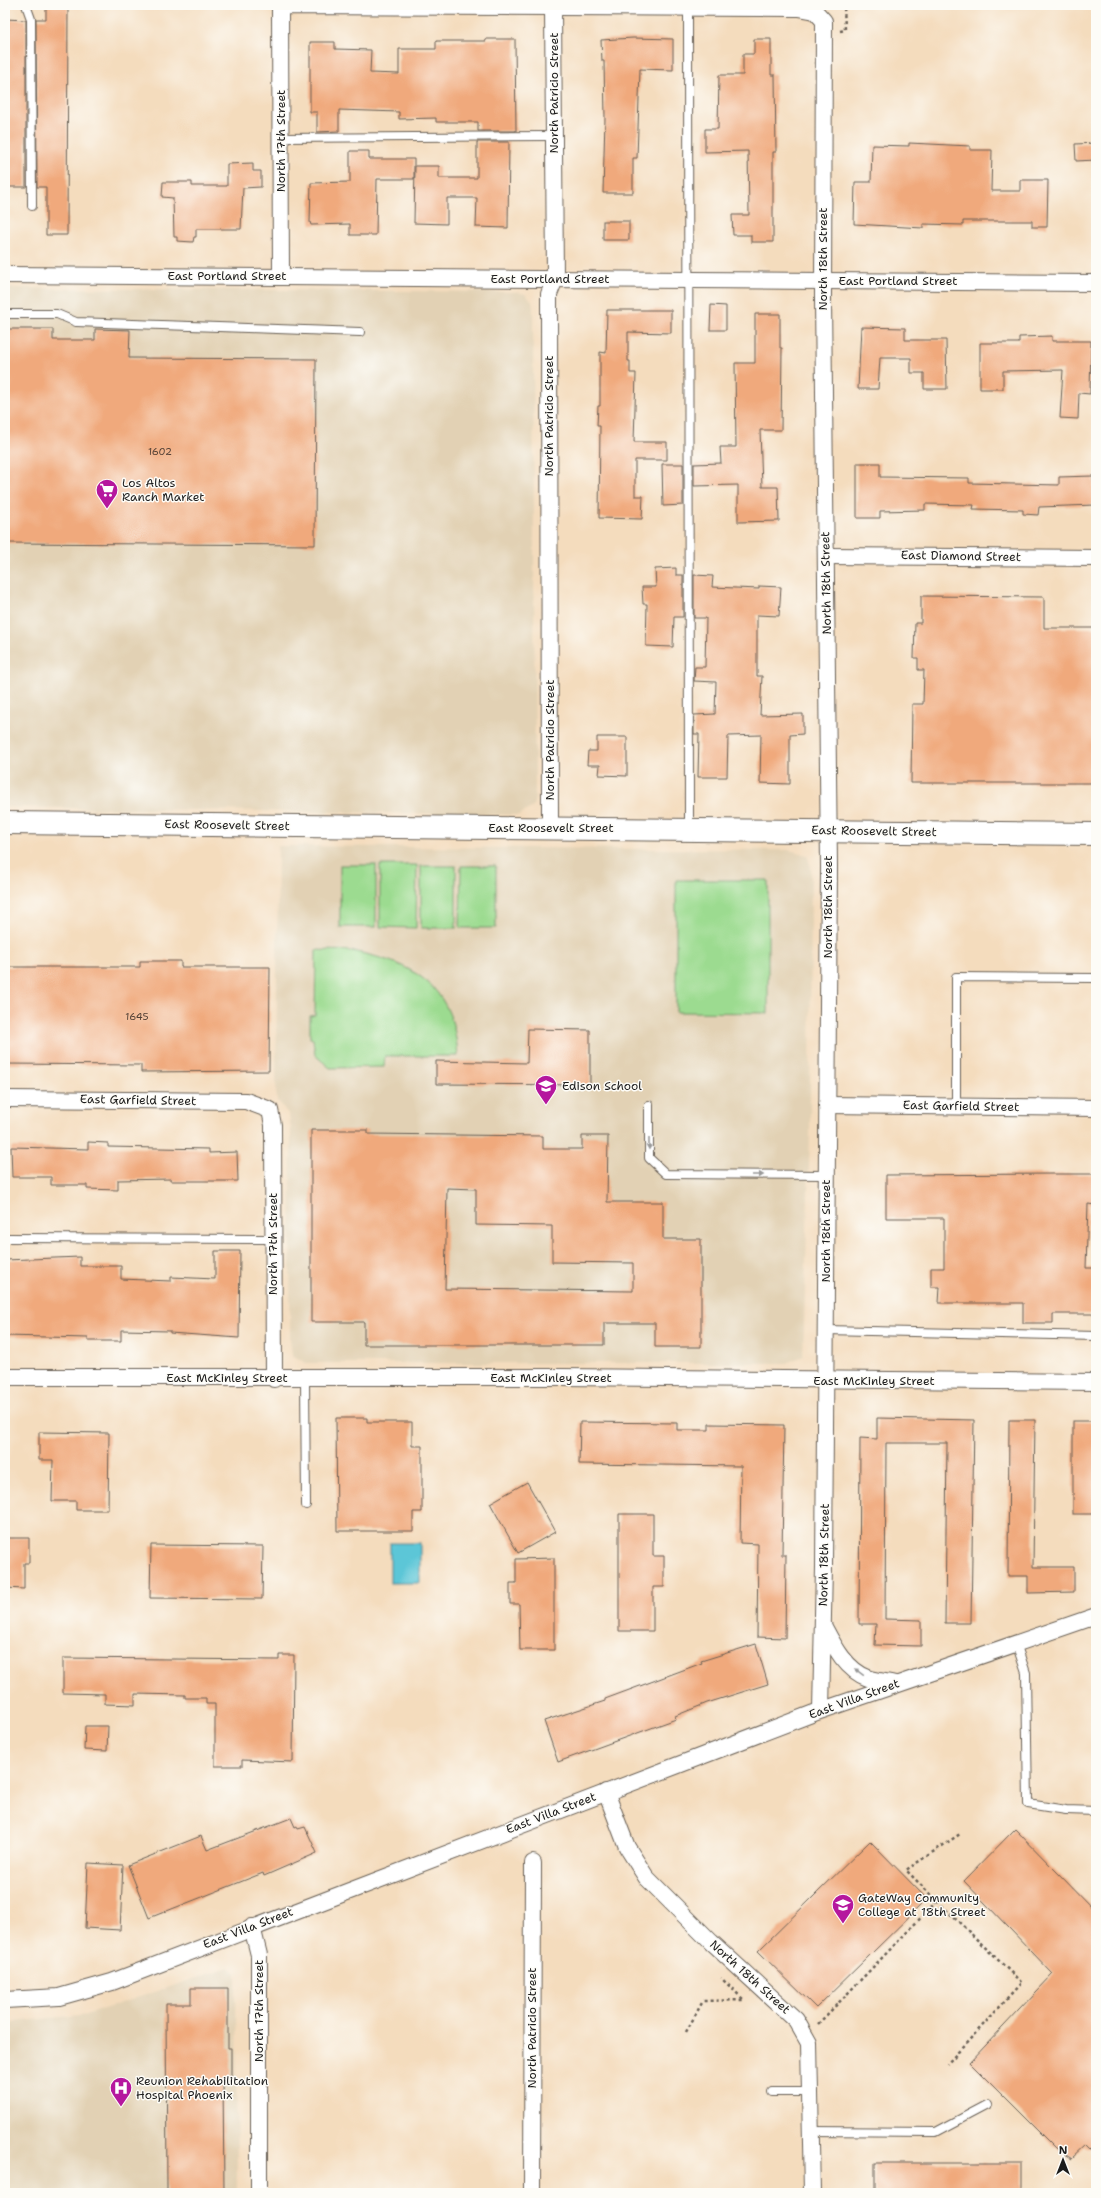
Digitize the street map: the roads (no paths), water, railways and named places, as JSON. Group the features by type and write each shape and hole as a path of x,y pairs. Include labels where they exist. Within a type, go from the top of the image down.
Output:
{"street":[{"path":"280,6 688,6"},
{"name":"North 17th Street","path":"280,6 281,276"},
{"name":"North Patricio Street","path":"550,828 548,294 555,279 553,6"},
{"name":"North 18th Street","path":"688,6 799,8 815,11 824,20 825,29 823,281 829,831 826,1380 821,1710"},
{"name":"East Portland Street","path":"5,275 1096,282"},
{"name":"East Diamond Street","path":"826,556 1096,558"},
{"name":"East Roosevelt Street","path":"5,823 689,828 1096,834"},
{"name":"East Garfield Street","path":"5,1099 246,1101 270,1110"},
{"name":"East Garfield Street","path":"827,1105 1096,1108"},
{"name":"North 17th Street","path":"270,1110 273,1124 274,1379"},
{"name":"East McKinley Street","path":"5,1377 274,1379 562,1377 1096,1382"},
{"name":"East Villa Street","path":"5,2000 58,1997 88,1990 821,1710 1096,1616"},
{"path":"823,1626 838,1653 846,1662 867,1678 895,1684"},
{"name":"North 18th Street","path":"606,1792 627,1847 646,1877 710,1942 796,2020 809,2043 812,2193"},
{"name":"North Patricio Street","path":"532,2193 533,1864"},
{"name":"North 17th Street","path":"252,1927 259,1955 259,2193"}],"lane":[{"path":"26,5 31,19 32,206"},
{"path":"688,6 689,828"},
{"path":"281,138 554,136"},
{"path":"5,314 57,314 76,322 360,332"},
{"path":"956,1106 956,977 1096,978"},
{"path":"649,1105 649,1158 666,1174 826,1175"},
{"path":"5,1238 273,1239"},
{"path":"826,1330 1096,1336"},
{"path":"305,1379 306,1504"},
{"path":"1016,1643 1026,1673 1028,1804 1066,1810 1096,1811"},
{"path":"772,2092 810,2092"},
{"path":"811,2131 936,2132 987,2105"}],"water":[{"path":"390,1543 420,1543 420,1583 390,1583"}],"place":[{"name":"Los Altos Ranch Market","path":"107,510"},
{"name":"Edison School","path":"546,1106"},
{"name":"GateWay Community College at 18th Street","path":"843,1924"},
{"name":"Reunion Rehabilitation Hospital Phoenix","path":"121,2108"}]}
